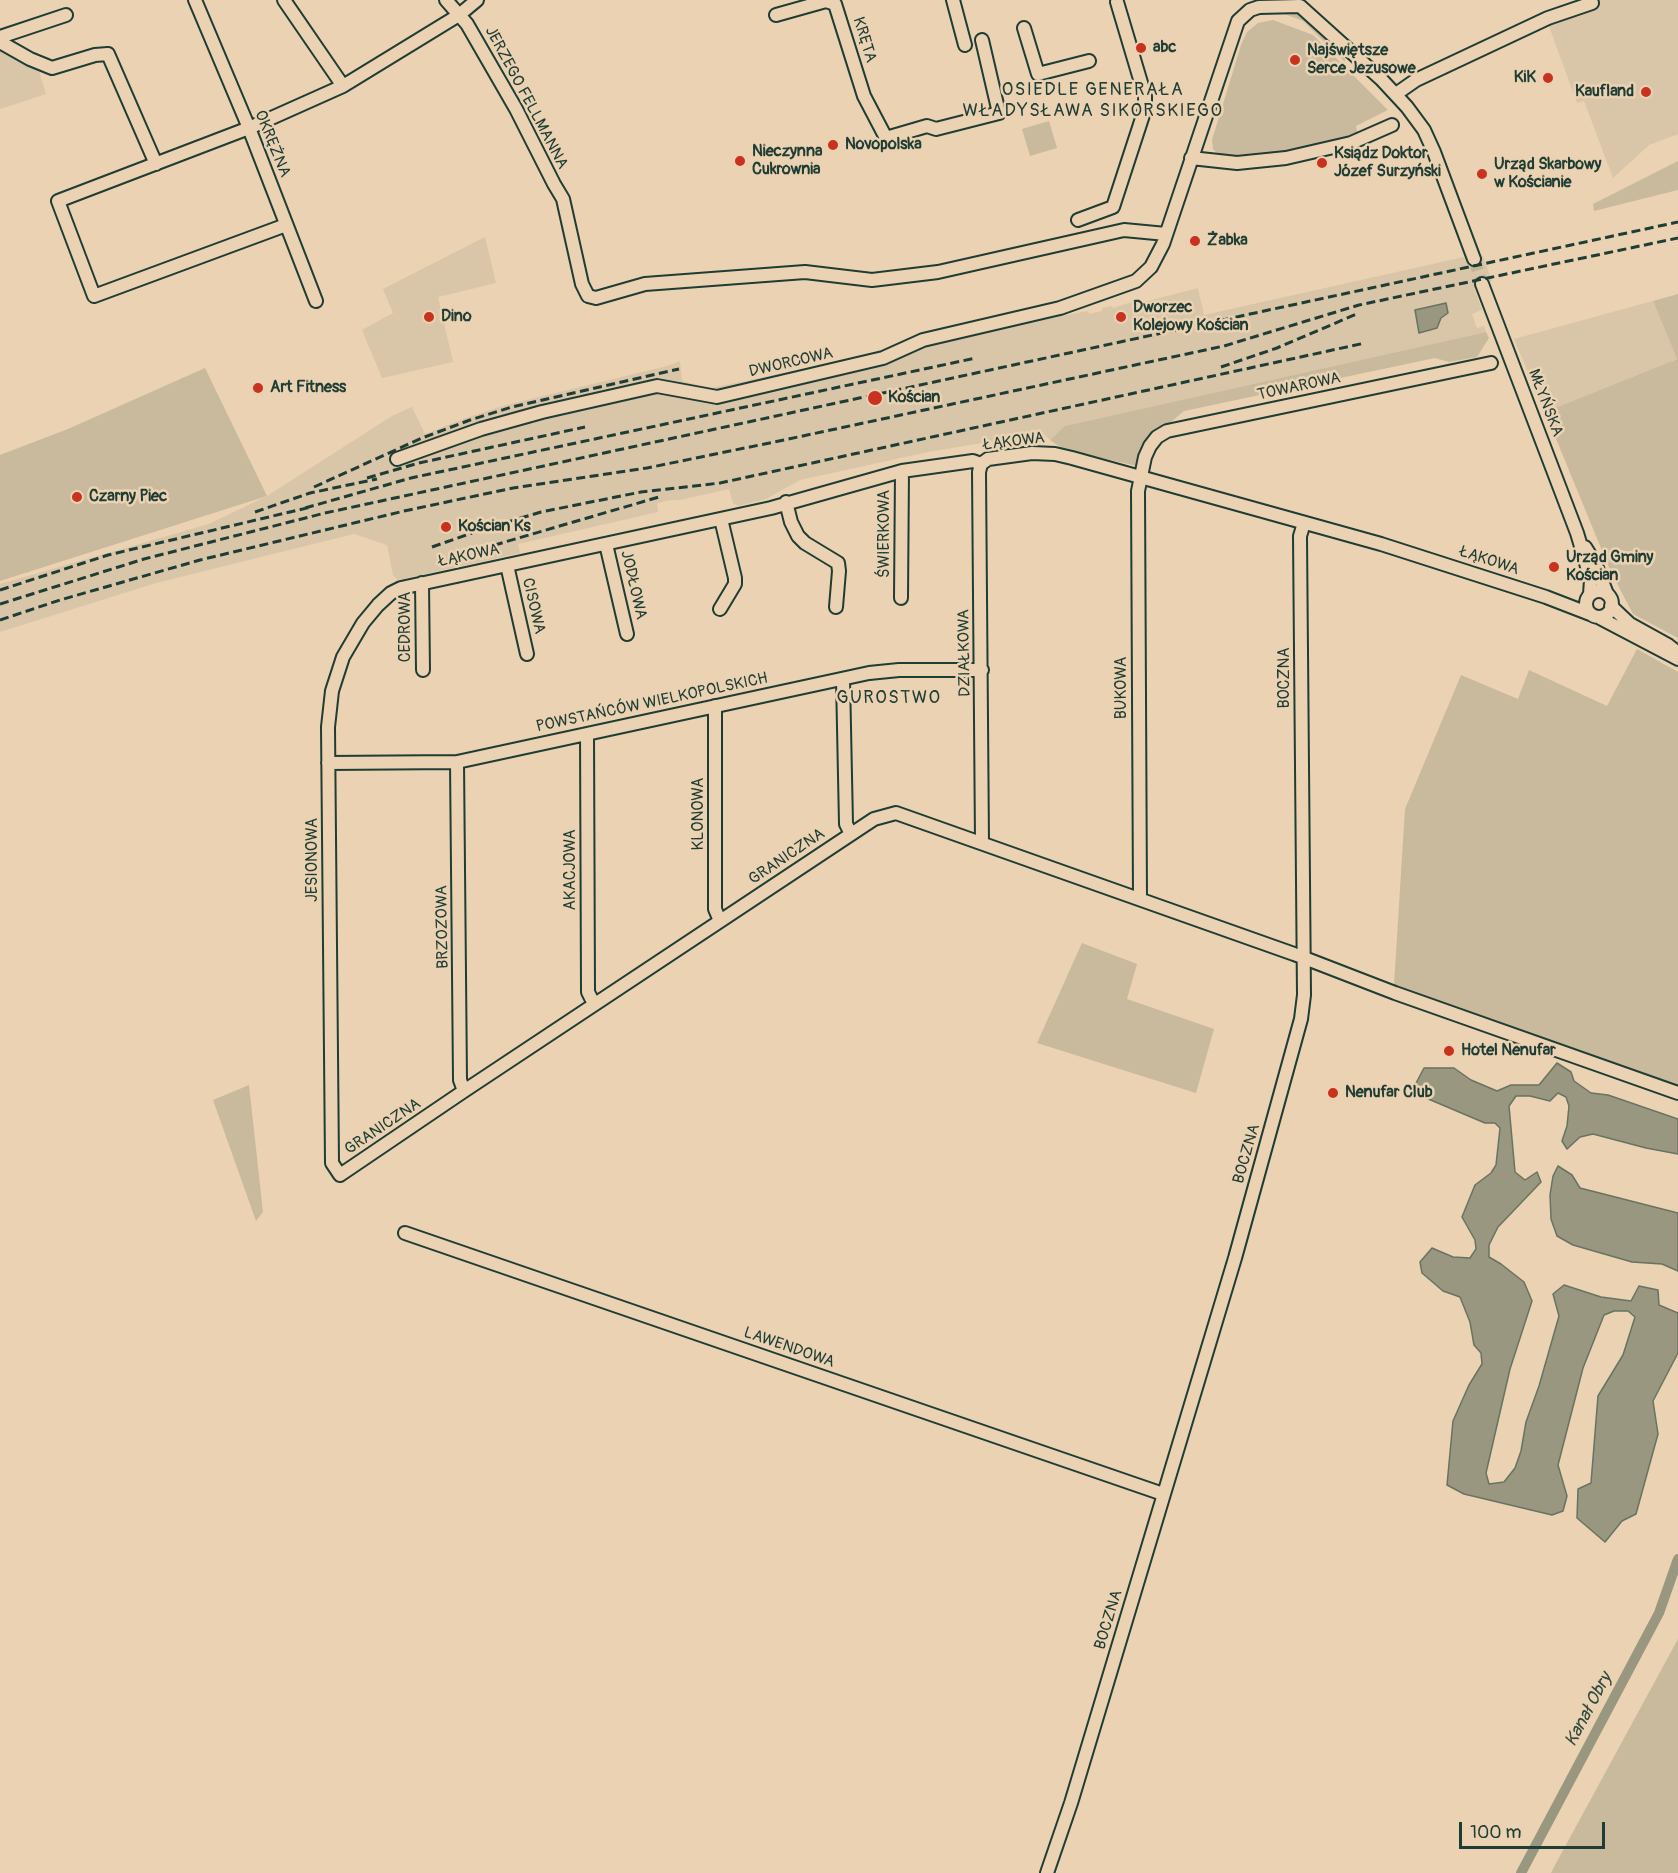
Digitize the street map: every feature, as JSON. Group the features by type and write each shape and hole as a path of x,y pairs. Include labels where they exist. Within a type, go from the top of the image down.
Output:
{"street":[{"name":"OKRĘŻNA","path":"195,0 249,128 316,302"},
{"path":"284,0 343,86"},
{"name":"JERZEGO FELLMANNA","path":"446,0 467,24 516,109 563,199 582,284 588,296 596,298 645,284 783,273 805,272 873,280 938,272 1124,230 1166,234"},
{"path":"286,225 94,296 58,201 249,128 343,86 459,15 477,0"},
{"path":"953,0 965,45"},
{"name":"KRĘTA","path":"776,15 826,1 835,4 864,96 886,138 927,126 936,129 999,113 982,40"},
{"path":"1078,220 1113,207 1145,109 1145,96 1117,2"},
{"path":"1473,259 1426,136 1415,117 1396,94 1416,80 1548,18 1592,3"},
{"name":"DWORCOWA","path":"397,459 481,429 542,412 657,386 717,397 883,358 923,340 1060,308 1136,281 1155,261 1238,21 1250,10 1259,7 1300,6 1396,94"},
{"path":"0,37 66,15"},
{"path":"1024,28 1038,74 1089,61"},
{"path":"0,42 52,68 96,55 108,54 156,164"},
{"path":"1191,158 1237,163 1286,158 1351,143 1392,124"},
{"name":"MŁYŃSKA","path":"1482,284 1576,533 1591,580 1589,595"},
{"name":"TOWAROWA","path":"1141,477 1150,446 1157,437 1167,431 1491,363"},
{"name":"ŁĄKOWA","path":"422,583 771,508 902,471 973,461 981,464 988,459 1032,453 1055,454 1403,551 1567,604 1594,615 1678,659"},
{"name":"DZIAŁKOWA","path":"981,464 979,472 982,842"},
{"name":"ŚWIERKOWA","path":"901,597 902,471"},
{"name":"BUKOWA","path":"1140,898 1138,491 1141,477"},
{"path":"786,502 791,522 798,536 837,563 839,572 837,607"},
{"path":"720,609 735,584 721,519"},
{"name":"BOCZNA","path":"1047,1873 1080,1773 1234,1258 1294,1052 1301,1020 1303,957 1300,536 1304,523"},
{"name":"MŁYŃSKA","path":"1576,533 1595,562 1609,600"},
{"name":"JODŁOWA","path":"606,544 627,634"},
{"name":"CISOWA","path":"507,565 527,654"},
{"name":"CEDROWA","path":"422,583 423,670"},
{"name":"JESIONOWA","path":"340,1176 332,1163 328,727 332,691 343,657 353,638 372,612 391,593 422,583"},
{"path":"1567,604 1599,591 1630,624 1678,653"},
{"path":"1589,595 1586,606 1594,615 1607,614 1609,600"},
{"name":"POWSTAŃCÓW WIELKOPOLSKICH","path":"328,763 457,762 843,679 899,670 981,670"},
{"path":"843,679 846,824 851,834"},
{"name":"KLONOWA","path":"715,706 715,909 720,921"},
{"name":"AKACJOWA","path":"587,734 588,992 594,1004"},
{"name":"BRZOZOWA","path":"457,762 460,1080 464,1091"},
{"name":"GRANICZNA","path":"340,1176 851,834 874,819 896,813 1140,898 1395,993 1678,1094"},
{"name":"LAWENDOWA","path":"405,1233 1163,1494"}],"shaded area":[{"path":"1576,0 1678,0 1678,134 1649,145 1613,178 1584,101 1577,103 1545,15 1577,2"},
{"path":"1274,10 1298,11 1345,59 1345,62 1303,21"},
{"path":"1273,20 1313,35 1388,110 1356,126 1358,135 1287,152 1219,155 1213,149 1212,140 1241,45 1247,32 1258,23"},
{"path":"0,48 38,68 46,94 0,109"},
{"path":"1049,121 1057,148 1030,156 1022,129"},
{"path":"1678,161 1678,190 1594,211 1593,204"},
{"path":"485,237 496,283 438,297 453,362 382,378 362,330 393,313 383,289"},
{"path":"1483,256 1492,281 1474,288 1482,310 1472,314 1477,328 1484,326 1486,332 1065,426 1050,440 1038,429 1024,436 928,452 800,480 766,499 738,506 733,503 729,489 657,503 658,512 518,544 520,553 398,580 393,575 387,545 354,534 156,583 0,632 0,584 209,524 267,496 392,416 412,407 425,434 506,405 680,361 682,381 711,388 884,352 1064,301 1067,315 1088,311 1089,314 1102,311 1102,308 1112,306 1113,308 1135,301 1136,304 1198,288 1204,315 1464,257 1466,261"},
{"path":"1678,294 1678,638 1633,614 1610,570 1545,412 1677,359 1653,301"},
{"path":"1653,301 1677,359 1545,412 1514,339"},
{"path":"1446,303 1448,313 1441,318 1437,328 1419,333 1415,310"},
{"path":"1486,332 1489,338 1477,357 1449,362 1435,358 1184,411 1165,427 1141,453 1137,466 1063,449 1050,440 1065,426"},
{"path":"205,368 267,496 0,581 0,455 68,429"},
{"path":"1637,649 1678,672 1678,1085 1394,985 1405,809 1461,675 1518,699 1529,670 1607,706"},
{"path":"1082,943 1137,964 1127,999 1214,1029 1196,1093 1037,1043"},
{"path":"1557,1063 1571,1072 1574,1081 1591,1093 1608,1095 1678,1119 1678,1154 1593,1134 1580,1137 1567,1149 1562,1141 1567,1126 1569,1106 1566,1097 1558,1093 1550,1101 1530,1096 1516,1096 1509,1106 1515,1172 1525,1180 1537,1172 1541,1182 1498,1227 1489,1245 1489,1257 1524,1282 1532,1301 1510,1369 1486,1473 1489,1484 1504,1482 1515,1468 1521,1451 1526,1422 1559,1316 1553,1294 1564,1285 1601,1297 1631,1301 1639,1286 1658,1290 1659,1305 1678,1313 1678,1353 1653,1401 1658,1434 1636,1514 1622,1521 1605,1542 1577,1518 1578,1489 1591,1483 1598,1396 1623,1355 1635,1317 1628,1311 1614,1311 1604,1315 1583,1368 1558,1465 1567,1496 1563,1511 1552,1515 1464,1494 1447,1485 1453,1421 1469,1385 1482,1364 1481,1353 1474,1345 1470,1322 1460,1297 1443,1291 1422,1273 1420,1262 1432,1248 1453,1257 1470,1258 1476,1249 1475,1240 1462,1217 1475,1185 1491,1173 1496,1165 1500,1128 1495,1123 1485,1123 1426,1098 1415,1085 1424,1068 1454,1068 1471,1080 1497,1091 1511,1085 1539,1085"},
{"path":"249,1085 263,1212 256,1221 213,1100"},
{"path":"1558,1166 1572,1175 1580,1188 1678,1213 1678,1271 1662,1264 1632,1262 1573,1245 1557,1236 1551,1219 1550,1195 1553,1176"},
{"path":"1678,1639 1678,1873 1551,1873 1555,1865"}],"waterway":[{"name":"Kanał Obry","path":"1521,1873 1659,1613 1678,1559"}],"tunnel":[{"path":"1474,259 1482,284"}],"railway":[{"path":"0,604 144,559 325,513 1678,222"},
{"path":"0,620 60,600 200,560 404,511 513,488 647,468 1224,346 1359,305 1678,238"},
{"path":"1221,367 1277,348 1359,313"},
{"path":"494,526 541,512 641,492 720,483 1365,343"},
{"path":"305,508 411,478 976,358"},
{"path":"314,487 422,438 470,420 512,407 679,369"},
{"path":"367,478 419,463 585,427"},
{"path":"255,512 310,493 377,479"},
{"path":"481,549 659,497"},
{"path":"0,590 108,555 311,507"},
{"path":"432,547 472,533"}],"place":[{"name":"abc","path":"1141,48"},
{"name":"Najświętsze Serce Jezusowe","path":"1295,60"},
{"name":"KiK","path":"1548,78"},
{"name":"Kaufland","path":"1646,92"},
{"name":"Novopolska","path":"833,145"},
{"name":"Nieczynna Cukrownia","path":"740,161"},
{"name":"Ksiądz Doktor Józef Surzyński","path":"1322,163"},
{"name":"Urząd Skarbowy w Kościanie","path":"1482,174"},
{"name":"Żabka","path":"1195,241"},
{"name":"Dino","path":"429,317"},
{"name":"Dworzec Kolejowy Kościan","path":"1121,317"},
{"name":"Art Fitness","path":"258,388"},
{"name":"Kościan","path":"875,398"},
{"name":"Czarny Piec","path":"77,497"},
{"name":"Kościan Ks","path":"446,527"},
{"name":"Urząd Gminy Kościan","path":"1554,567"},
{"name":"Hotel Nenufar","path":"1449,1051"},
{"name":"Nenufar Club","path":"1333,1093"}],"district":[{"name":"OSIEDLE GENERAŁA WŁADYSŁAWA SIKORSKIEGO","path":"1093,100"},
{"name":"GUROSTWO","path":"889,698"}]}
